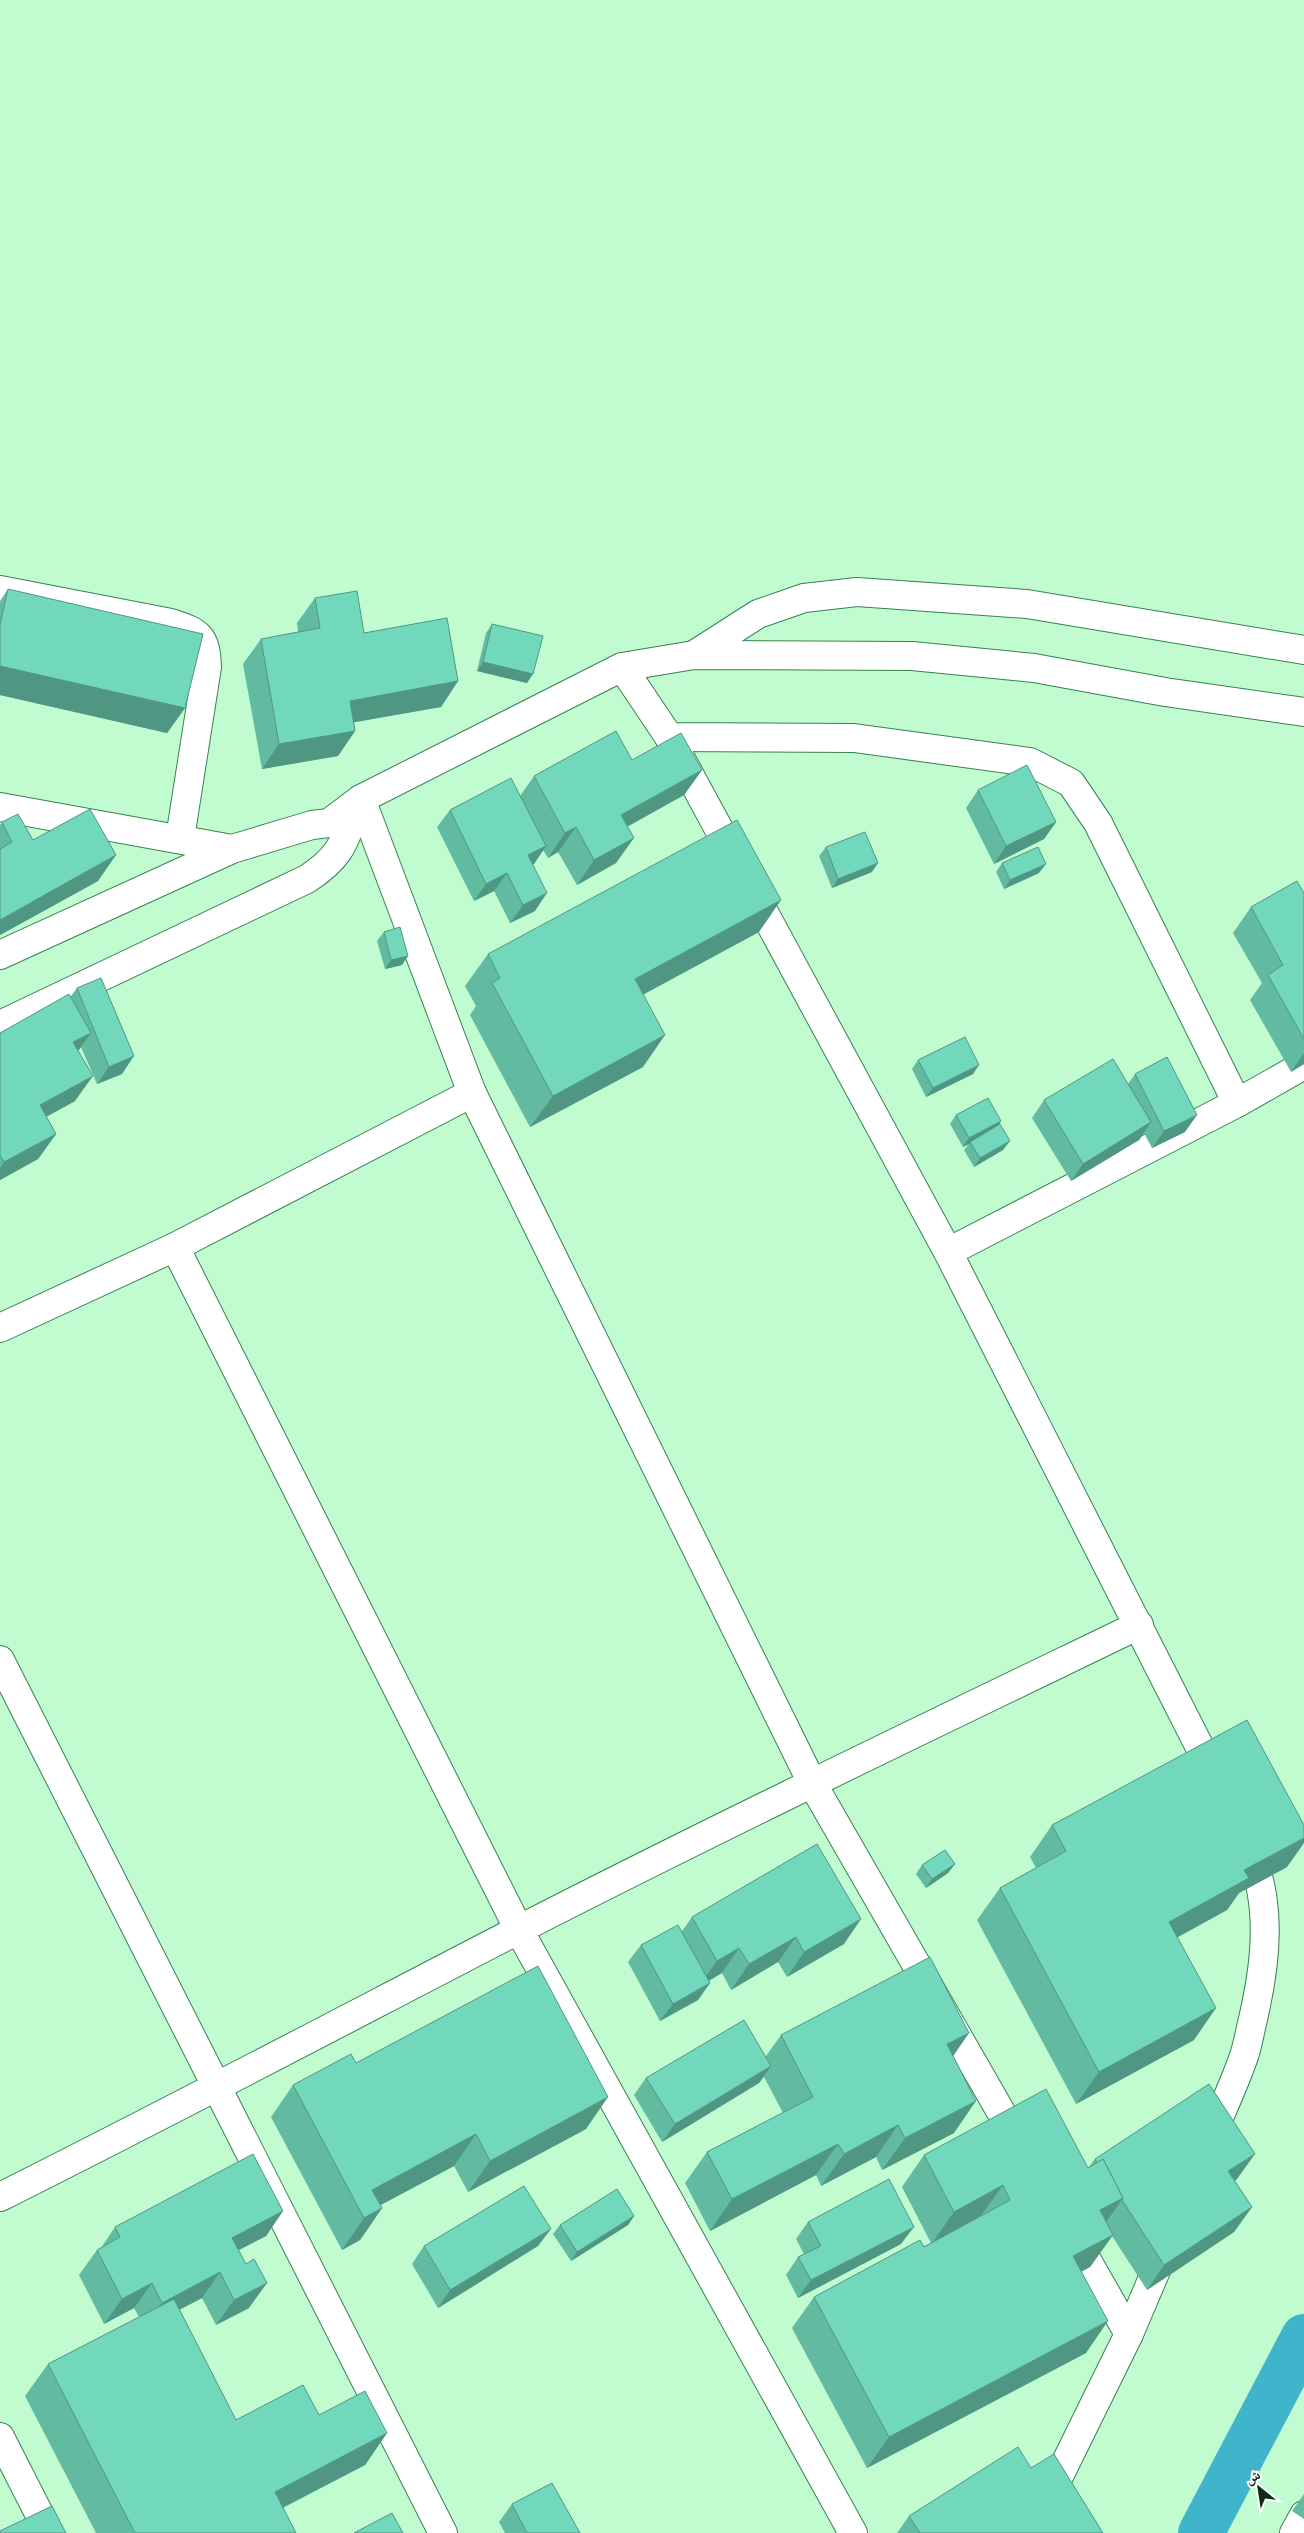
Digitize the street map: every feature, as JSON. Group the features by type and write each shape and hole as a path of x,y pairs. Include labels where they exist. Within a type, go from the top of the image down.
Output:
{"street":[{"path":"0,590 171,623 195,631 207,648 207,667 180,838"},
{"path":"694,655 758,614 804,598 857,592 1027,604 1304,650"},
{"path":"0,955 232,849 312,825 329,823 361,799 622,667 694,655 931,658 1034,668 1165,692 1304,712"},
{"path":"622,667 669,737 948,1252 1139,1625 1225,1798"},
{"path":"669,737 854,738 1030,762 1070,783 1098,823 1237,1103"},
{"path":"0,1025 306,879 329,864 339,853 361,799"},
{"path":"361,799 472,1093 812,1782 1035,2171"},
{"path":"0,807 180,838 232,849"},
{"path":"948,1252 1237,1103 1304,1065"},
{"path":"0,1328 175,1246 472,1093"},
{"path":"175,1246 519,1930 853,2533"},
{"path":"0,2197 218,2088 519,1930 812,1782 1139,1625"},
{"path":"0,1660 443,2533"},
{"path":"1200,2163 1245,2054 1259,1993 1266,1945 1263,1904 1254,1861 1238,1825"},
{"path":"1060,2214 1130,2334"},
{"path":"1031,2533 1130,2334 1170,2235"},
{"path":"0,2437 50,2533"},
{"path":"1294,2533 1304,2514"}],"building":[{"path":"8,589 203,634 185,708 0,666 0,625"},
{"path":"357,591 364,633 447,618 458,681 350,701 355,731 279,744 261,639 320,628 315,598"},
{"path":"492,624 543,636 533,674 483,662"},
{"path":"616,731 632,760 681,733 702,770 621,815 634,838 594,860 576,827 565,833 534,776"},
{"path":"1027,765 1056,822 1006,846 978,790"},
{"path":"511,778 546,846 528,855 547,893 523,905 507,873 486,884 450,810"},
{"path":"90,809 116,855 0,920 0,849 12,842 2,822 18,814 33,840"},
{"path":"737,820 781,900 635,979 665,1035 553,1096 492,983 500,978 488,954"},
{"path":"865,832 878,863 838,879 826,847"},
{"path":"1038,847 1046,864 1010,880 1002,863"},
{"path":"1297,881 1304,893 1304,1039 1268,975 1283,965 1251,907"},
{"path":"400,927 408,956 391,960 384,932"},
{"path":"101,978 134,1056 109,1067 77,988"},
{"path":"69,994 91,1033 73,1042 93,1076 40,1105 56,1134 4,1162 0,1155 0,1033"},
{"path":"965,1037 979,1065 933,1088 918,1060"},
{"path":"1167,1057 1197,1115 1164,1131 1135,1074"},
{"path":"1113,1059 1151,1122 1083,1164 1044,1100"},
{"path":"988,1098 1001,1121 969,1138 956,1115"},
{"path":"1000,1124 1010,1141 980,1158 970,1142"},
{"path":"1247,1720 1304,1825 1304,1838 1244,1870 1249,1878 1169,1922 1216,2008 1099,2072 1000,1888 1066,1851 1052,1825"},
{"path":"817,1844 861,1919 804,1952 796,1937 749,1964 739,1948 717,1961 692,1917"},
{"path":"945,1850 955,1864 932,1879 922,1865"},
{"path":"678,1925 710,1983 673,2004 641,1945"},
{"path":"930,1957 969,2033 947,2044 976,2101 905,2138 898,2125 844,2154 838,2144 732,2199 707,2152 813,2097 781,2035"},
{"path":"538,1966 608,2097 490,2161 476,2134 372,2190 382,2208 364,2218 293,2085 351,2054 356,2063"},
{"path":"744,2020 771,2066 675,2124 646,2078"},
{"path":"1209,2084 1255,2154 1228,2171 1252,2207 1164,2265 1122,2200 1123,2198 1103,2159 1097,2163 1095,2159"},
{"path":"1046,2089 1088,2168 1103,2159 1123,2198 1100,2210 1113,2235 1073,2256 1108,2321 889,2437 814,2297 920,2240 924,2247 1010,2200 1003,2185 954,2212 924,2155"},
{"path":"253,2154 283,2211 232,2238 246,2264 254,2259 267,2283 234,2300 220,2272 162,2303 152,2283 122,2299 97,2250 120,2237 115,2227"},
{"path":"889,2179 914,2227 811,2280 798,2257 821,2246 808,2222"},
{"path":"524,2186 551,2229 450,2290 424,2246"},
{"path":"617,2189 634,2216 577,2252 560,2225"},
{"path":"174,2299 236,2420 303,2385 319,2415 365,2391 387,2433 275,2492 296,2533 135,2533 48,2364"},
{"path":"1018,2447 1031,2468 1054,2454 1103,2533 920,2533 909,2516"},
{"path":"552,2483 580,2533 527,2533 512,2504"},
{"path":"52,2506 66,2533 0,2533 0,2531"},
{"path":"392,2513 403,2533 354,2533"}],"waterway":[{"path":"1201,2533 1304,2337"}]}
